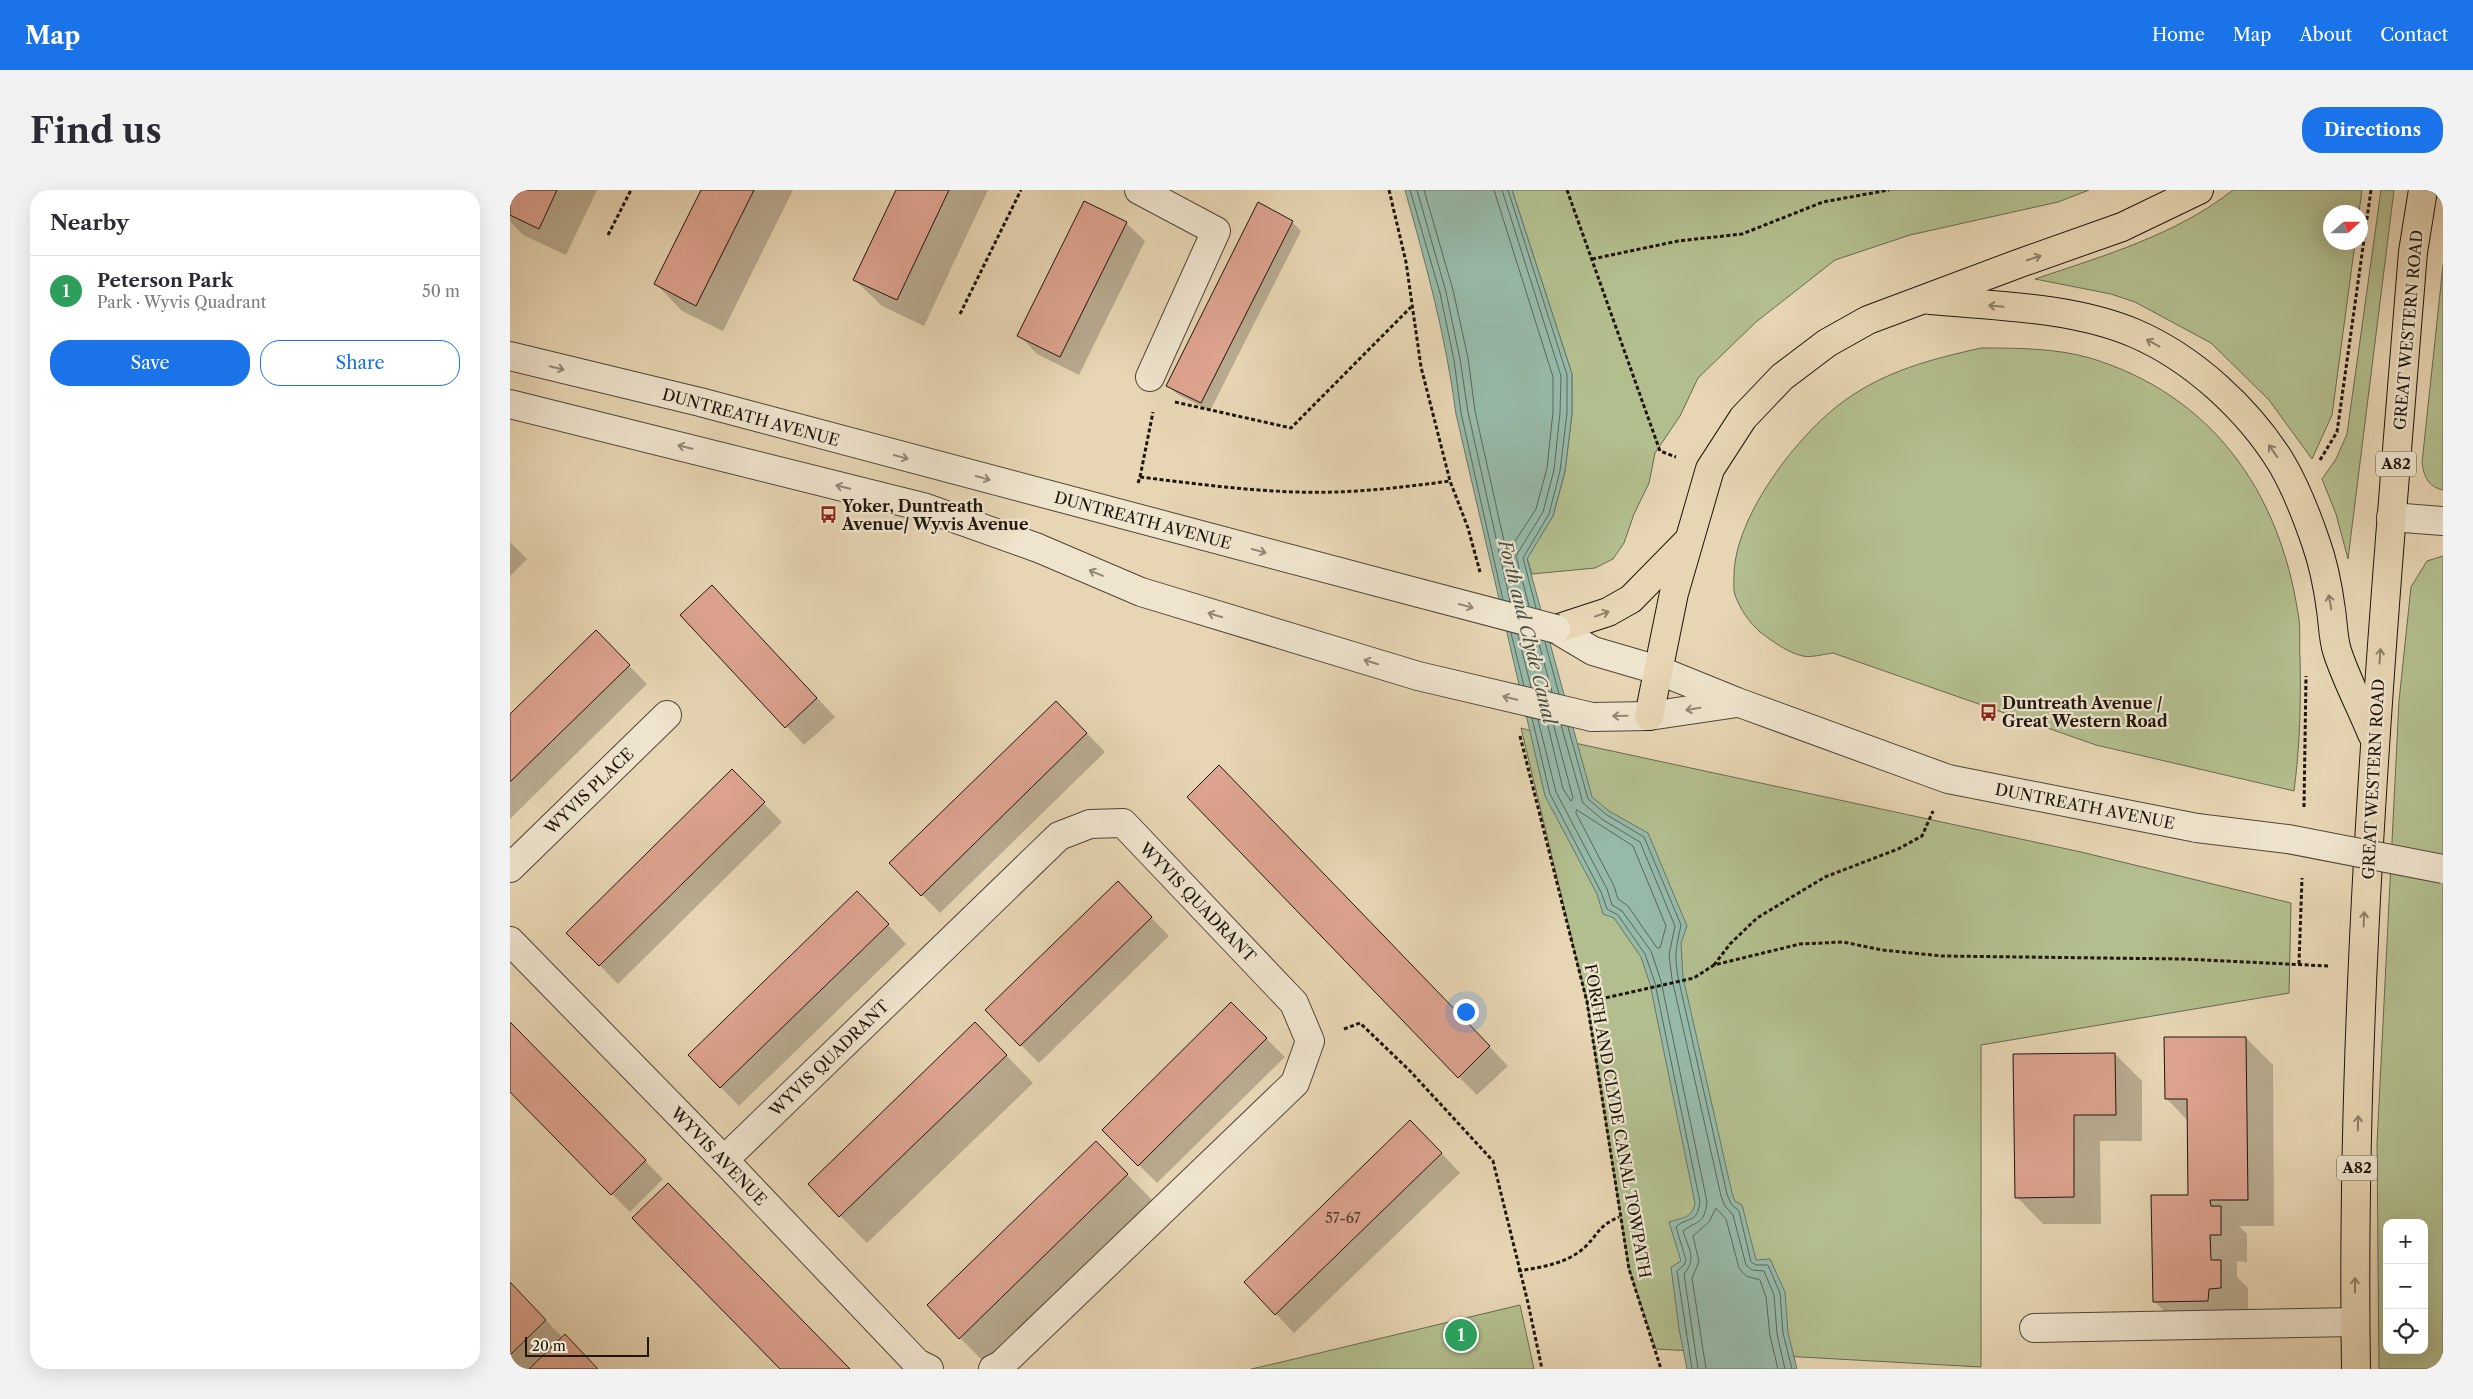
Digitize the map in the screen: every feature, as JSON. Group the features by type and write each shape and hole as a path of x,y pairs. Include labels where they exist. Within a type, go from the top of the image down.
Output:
{"main road":[{"path":"1649,716 1674,592 1710,469 1743,418 1782,377 1827,343 1868,320 2122,227 2199,190"},
{"name":"GREAT WESTERN ROAD","path":"2356,1369 2355,1322 2362,968 2374,739 2414,252 2423,190"},
{"path":"1923,300 2024,308 2091,320 2134,333 2177,357 2223,393 2262,435 2294,487 2316,542 2330,599 2337,650 2374,739"},
{"path":"1556,629 1608,612 1631,599 1689,541"}],"street":[{"path":"1139,190 1216,231 1150,378"},
{"name":"DUNTREATH AVENUE","path":"510,356 700,402 1556,629 1594,651 1658,670 1737,702 1948,779 2197,828 2288,839 2443,869"},
{"name":"DUNTREATH AVENUE","path":"510,404 923,507 1038,548 1141,592 1418,676 1592,716 1649,716 1737,702"},
{"path":"2391,516 2443,521"},
{"name":"WYVIS PLACE","path":"510,868 667,715"},
{"name":"WYVIS QUADRANT","path":"724,1160 1058,836 1090,824 1122,823 1294,1003 1310,1041"},
{"name":"WYVIS AVENUE","path":"510,941 724,1160 917,1363 929,1369"},
{"path":"993,1369 1001,1365 1295,1083 1310,1041"},
{"path":"2034,1328 2355,1322"}],"path":[{"path":"608,235 631,190"},
{"path":"960,314 1022,190"},
{"path":"1389,190 1406,262 1421,367 1450,481 1475,550"},
{"path":"1567,190 1660,451 1710,469"},
{"path":"1592,260 1678,241 1742,234 1823,202 1889,190"},
{"path":"1167,400 1291,428 1412,307"},
{"path":"1125,516 1140,477 1152,412"},
{"path":"1140,477 1243,489 1334,492 1395,488 1450,481"},
{"name":"FORTH AND CLYDE CANAL TOWPATH","path":"1518,730 1587,1002 1629,1269 1660,1369"},
{"path":"1714,965 1730,944 1757,918 1825,877 1898,849 1922,836 1948,779"},
{"path":"1587,1002 1694,978 1714,965 1800,944 1843,942 1882,950 1942,956 2192,960 2362,968"},
{"path":"1310,1041 1360,1024 1410,1071 1493,1161 1518,1271 1528,1303 1542,1369"},
{"path":"1518,1271 1543,1267 1566,1260 1586,1246 1603,1224 1620,1217"}],"shaded area":[{"path":"1512,190 2089,190 2058,202 1910,235 1835,260 1756,322 1698,378 1680,416 1655,453 1649,483 1634,514 1624,543 1613,559 1595,568 1532,574 1527,558 1553,516 1565,471 1572,413 1572,374"},
{"path":"2233,190 2362,190 2360,205 2323,205 2323,250 2354,250 2332,415 2312,459 2269,400 2211,343 2135,302 2111,294 2035,279 2138,243 2188,220"},
{"path":"2381,190 2394,190 2348,559 2336,514 2322,479 2336,459 2347,434"},
{"path":"2443,265 2443,490 2430,484 2422,463"},
{"path":"1981,348 2063,352 2090,358 2133,375 2171,396 2204,423 2233,454 2256,488 2275,527 2289,569 2298,613 2300,630 2300,708 2298,757 2294,791 2096,745 1833,653 1810,657 1803,656 1780,646 1760,632 1745,615 1735,595 1734,576 1737,553 1745,528 1757,503 1772,479 1807,434 1844,401 1892,374 1927,362"},
{"path":"2443,556 2443,1369 2379,1369 2377,1144 2399,701 2411,587 2427,561"},
{"path":"1521,728 1570,742 2081,852 2291,903 2289,993 1981,1045 1981,1367 1656,1349 1629,1269 1587,1002"},
{"path":"1520,1305 1534,1369 1251,1369 1269,1365"}],"water":[{"name":"Forth and Clyde Canal","path":"1405,190 1512,190 1572,374 1572,413 1565,471 1553,516 1527,559 1592,797 1609,811 1648,833 1687,926 1681,943 1683,977 1732,1193 1735,1201 1742,1205 1756,1260 1770,1259 1785,1292 1788,1333 1797,1369 1687,1369 1679,1329 1671,1267 1681,1261 1669,1222 1689,1215 1695,1203 1650,984 1641,957 1614,918 1603,914 1597,894 1545,796 1456,414 1447,357 1435,301"}],"building":[{"path":"510,190 557,190 539,229 510,215"},
{"path":"701,190 754,190 696,306 654,284"},
{"path":"896,190 949,190 897,300 853,280"},
{"path":"1084,201 1127,222 1060,357 1017,336"},
{"path":"1258,202 1293,221 1201,403 1166,386"},
{"path":"712,585 817,698 785,728 680,615"},
{"path":"596,630 630,665 510,782 510,714"},
{"path":"1056,701 1087,733 921,896 889,863"},
{"path":"1219,765 1490,1046 1458,1078 1187,797"},
{"path":"732,769 765,802 599,966 566,933"},
{"path":"1118,881 1152,917 1020,1046 985,1010"},
{"path":"857,891 889,924 720,1088 688,1055"},
{"path":"1231,1002 1267,1038 1138,1166 1102,1130"},
{"path":"510,1022 646,1160 611,1195 510,1092"},
{"path":"975,1022 1007,1055 839,1217 808,1184"},
{"path":"2164,1037 2246,1037 2248,1200 2210,1200 2211,1206 2221,1206 2221,1235 2210,1235 2211,1260 2221,1260 2221,1288 2209,1289 2208,1301 2153,1302 2151,1195 2188,1195 2187,1099 2165,1099"},
{"path":"2115,1053 2116,1115 2074,1115 2074,1197 2015,1198 2013,1054"},
{"path":"1410,1120 1442,1153 1275,1315 1244,1282"},
{"path":"1096,1141 1128,1174 959,1339 927,1305"},
{"path":"668,1183 850,1369 780,1369 632,1218"},
{"path":"510,1282 546,1320 510,1355"},
{"path":"565,1334 598,1369 529,1369"}],"place":[{"name":"Yoker, Duntreath Avenue/ Wyvis Avenue","path":"828,515"},
{"name":"Duntreath Avenue / Great Western Road","path":"1988,712"},
{"name":"Peterson Park","path":"1461,1335"}]}
